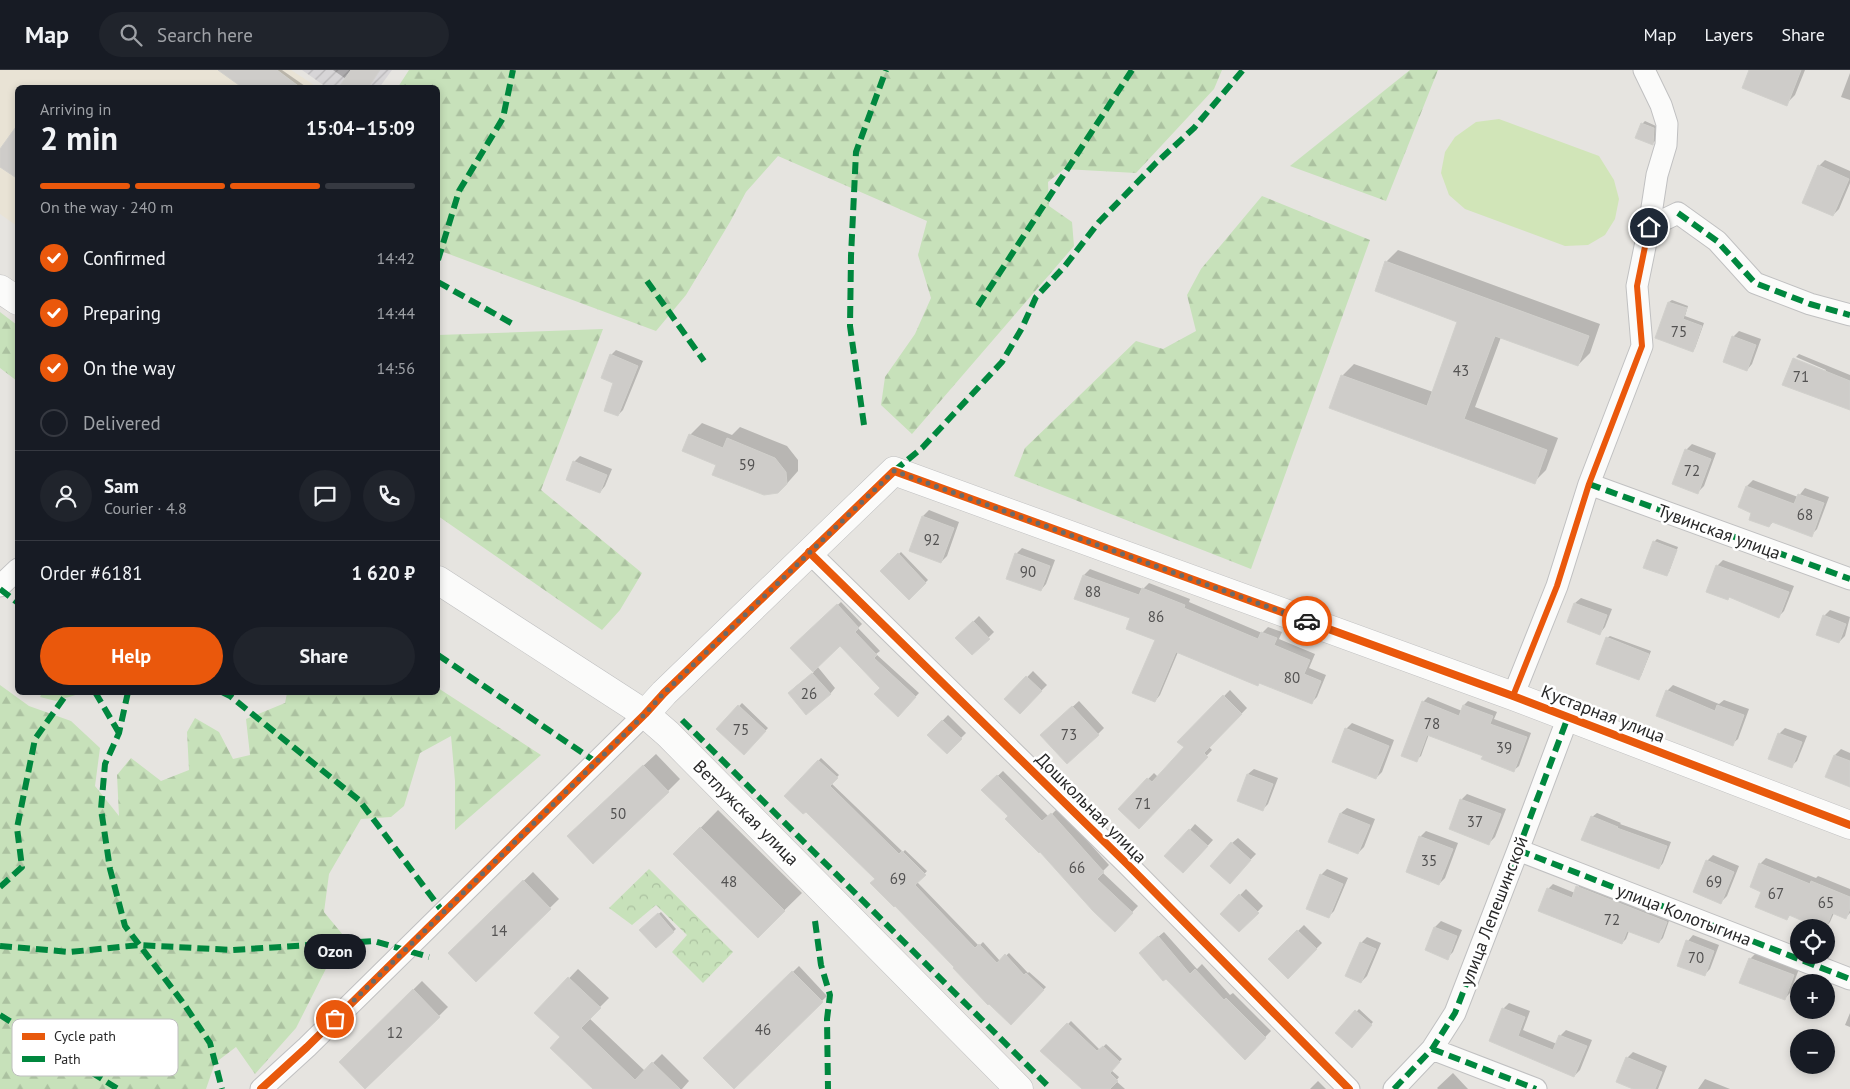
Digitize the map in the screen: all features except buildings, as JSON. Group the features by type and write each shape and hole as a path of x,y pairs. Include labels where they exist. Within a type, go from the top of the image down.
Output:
{"street":[{"path":"1513,696 1557,586 1589,484 1642,346 1637,286 1657,175 1666,145 1667,124 1661,105 1644,70"},
{"path":"1649,227 1678,213 1717,242 1755,283 1810,304 1850,315"},
{"path":"0,289 15,299"},
{"name":"Кустарная улица","path":"809,552 894,471 1513,696 1850,824"},
{"name":"Тувинская улица","path":"1589,484 1850,579"},
{"path":"261,1089 307,1047 809,552"},
{"name":"Дошкольная улица","path":"809,552 1128,864 1349,1089"},
{"path":"0,586 15,572"},
{"name":"Ветлужская улица","path":"440,581 645,714 668,734 1019,1089"},
{"name":"улица Лепешинской","path":"1394,1089 1432,1049 1455,1013 1568,717"},
{"name":"улица Колотыгина","path":"1518,850 1850,979"},
{"path":"1432,1049 1536,1089"}],"shaded area":[{"path":"0,70 291,70 314,85 15,85 15,225 0,214"},
{"path":"302,70 392,70 381,85 323,85"}],"green space":[{"path":"409,70 1222,70 1214,89 1136,173 1064,169 1048,182 1049,206 1072,222 1074,246 912,434 881,405 885,377 915,334 931,298 918,255 927,221 778,156 746,192 686,295 656,331 440,251 440,85 399,85"},
{"path":"1410,70 1438,70 1386,201 1290,166"},
{"path":"1499,119 1599,156 1614,180 1619,199 1615,219 1605,235 1588,245 1565,246 1465,209 1449,195 1441,173 1445,152 1455,137 1476,122"},
{"path":"1262,196 1370,240 1251,569 1014,476 1025,448 1136,341 1163,349 1196,331 1187,295 1201,269"},
{"path":"0,312 15,323 15,379 0,368"},
{"path":"603,329 541,490 642,573 620,610 602,630 440,517 440,335"},
{"path":"0,685 29,706 71,721 100,748 95,786 119,816 117,775 131,758 161,781 189,770 187,732 195,718 219,732 233,759 250,755 246,719 285,703 287,695 440,695 440,689 541,755 455,830 455,781 451,736 420,753 404,806 391,817 361,819 329,874 324,912 343,935 296,1028 255,1074 236,1047 215,1063 206,1089 0,1089"},
{"path":"41,695 76,695 56,701 40,697"},
{"path":"649,869 733,952 703,983 672,952 687,935 656,905 632,925 609,908"}],"marked path":[{"path":"440,253 459,191 503,118 513,70"},
{"path":"864,425 850,326 856,152 886,70"},
{"path":"978,306 1132,70"},
{"path":"894,471 922,448 1002,362 1022,328 1036,297 1065,266 1099,222 1156,163 1194,128 1243,70"},
{"path":"1678,213 1717,241 1755,283 1810,304 1850,315"},
{"path":"647,281 704,361"},
{"path":"440,283 513,324"},
{"path":"1589,484 1850,579"},
{"path":"0,589 15,601"},
{"path":"440,656 596,762"},
{"path":"0,887 22,867 17,828 35,739 66,695"},
{"path":"97,695 119,733"},
{"path":"127,695 119,733 105,764 101,809 110,869 125,926 184,1004 210,1043 222,1089"},
{"path":"228,695 359,800 443,912"},
{"path":"1394,1089 1432,1049 1455,1013 1568,717"},
{"path":"682,720 1051,1089"},
{"path":"1518,850 1850,979"},
{"path":"815,921 821,965 830,995 827,1019 828,1089"},
{"path":"0,946 70,952 139,945 232,950 374,941 429,957"},
{"path":"0,1015 12,1023"},
{"path":"1432,1049 1536,1089"},
{"path":"97,1076 118,1089"}],"cycle path":[{"path":"261,1089 307,1047 645,714 664,693 894,471 1513,696 1850,825"},
{"path":"809,552 1127,864 1349,1089"}],"way so far":[{"path":"335,1019 645,714 664,693 894,471 1307,621"}],"place":[{"name":"Ozon","path":"335,1019"}],"route":[{"path":"1307,621 1513,696 1522,678 1557,586 1589,484 1642,346 1637,286 1649,227"}]}
